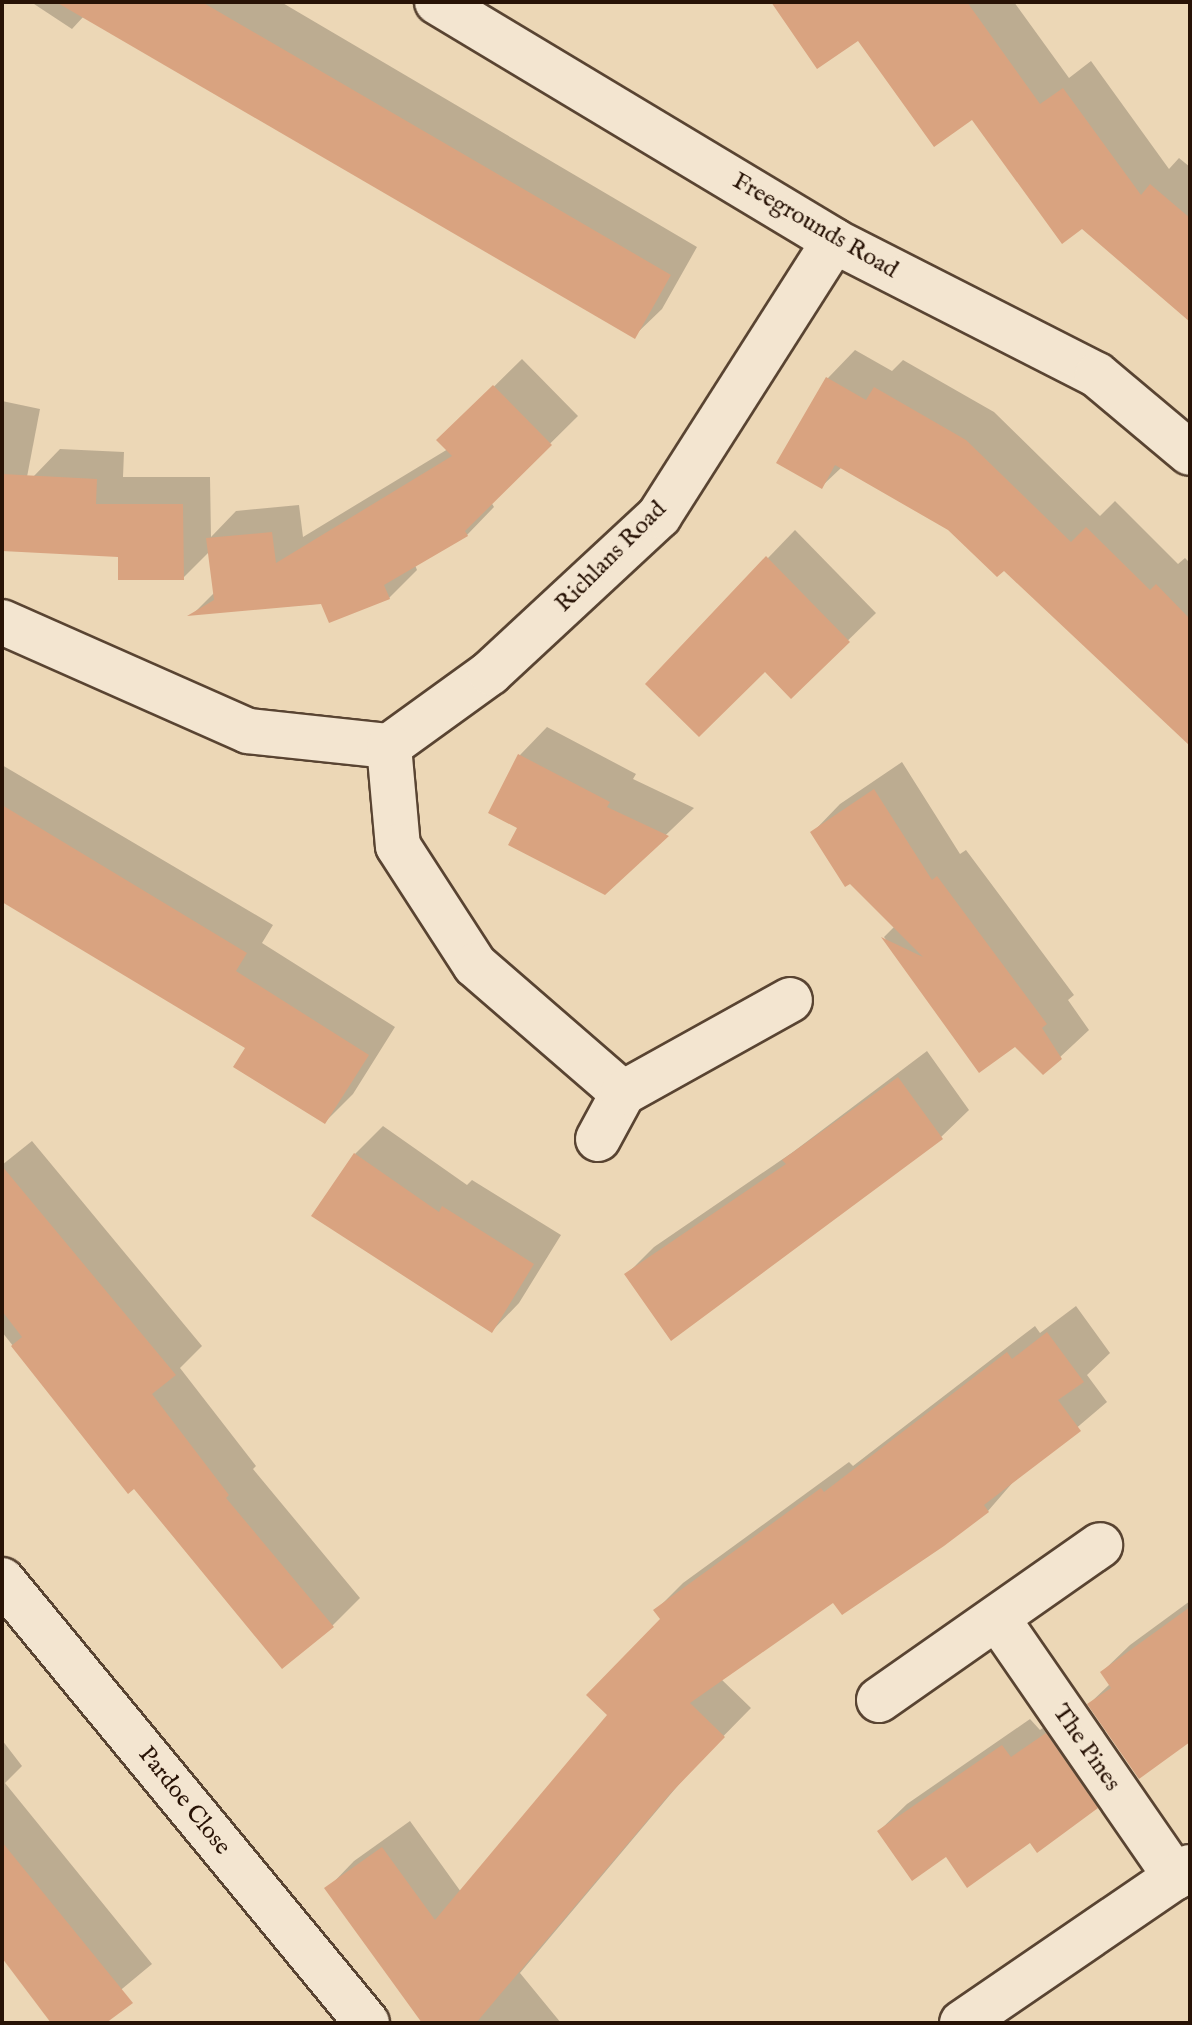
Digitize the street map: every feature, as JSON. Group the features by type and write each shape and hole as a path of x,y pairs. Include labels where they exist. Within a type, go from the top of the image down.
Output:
{"street":[{"name":"Freegrounds Road","path":"437,2 834,241 1097,375 1190,453"},
{"name":"Richlans Road","path":"389,746 490,673 659,516 834,241"},
{"path":"2,622 248,731 389,746 398,846 475,965 623,1093"},
{"path":"598,1139 623,1093 790,1000"},
{"path":"879,1700 1100,1545"},
{"name":"Pardoe Close","path":"2,1580 367,2023"},
{"name":"The Pines","path":"997,1618 1183,1872"},
{"path":"962,2023 1014,2010 1183,1872"}],"building":[{"path":"56,2 202,2 671,275 635,339"},
{"path":"771,2 967,2 1040,104 1063,88 1141,195 1150,184 1190,218 1190,322 1082,229 1062,244 972,120 934,147 858,41 817,69"},
{"path":"826,377 866,400 874,387 966,440 1071,542 1086,527 1150,590 1156,584 1190,619 1190,746 1004,571 997,577 948,530 835,465 822,489 776,463"},
{"path":"493,385 552,445 465,531 468,536 384,585 390,599 329,623 321,604 187,616 214,600 206,538 272,532 276,563 452,456 436,440"},
{"path":"2,474 97,479 96,504 183,504 184,580 118,580 118,557 2,551"},
{"path":"766,556 850,642 791,699 765,672 699,737 645,684"},
{"path":"518,754 610,802 607,807 669,836 605,895 508,845 517,828 488,813"},
{"path":"874,789 932,880 937,876 1047,1024 1042,1028 1062,1059 1043,1075 1015,1047 979,1073 881,937 923,957 850,884 845,887 810,832"},
{"path":"2,805 247,953 236,971 369,1055 325,1124 233,1067 245,1048 2,902"},
{"path":"898,1077 943,1139 671,1341 624,1274 786,1164 782,1160"},
{"path":"354,1153 439,1212 442,1206 534,1264 492,1333 311,1216"},
{"path":"2,1166 176,1375 152,1394 229,1495 226,1498 334,1627 282,1669 134,1489 128,1494 11,1346 22,1337 2,1311"},
{"path":"1047,1332 1084,1382 1058,1400 1081,1431 984,1505 989,1512 944,1546 842,1615 833,1603 690,1703 725,1737 669,1795 476,2023 422,2023 324,1888 382,1847 435,1920 607,1715 586,1695 660,1619 653,1610 821,1488 824,1492 1007,1352 1012,1359"},
{"path":"1190,1607 1190,1742 1139,1779 1087,1704 1111,1688 1100,1672"},
{"path":"1046,1733 1098,1808 1037,1853 1030,1843 967,1888 946,1857 912,1881 877,1831 1002,1745 1011,1757"},
{"path":"2,1842 133,2003 106,2023 51,2023 2,1958"}]}
